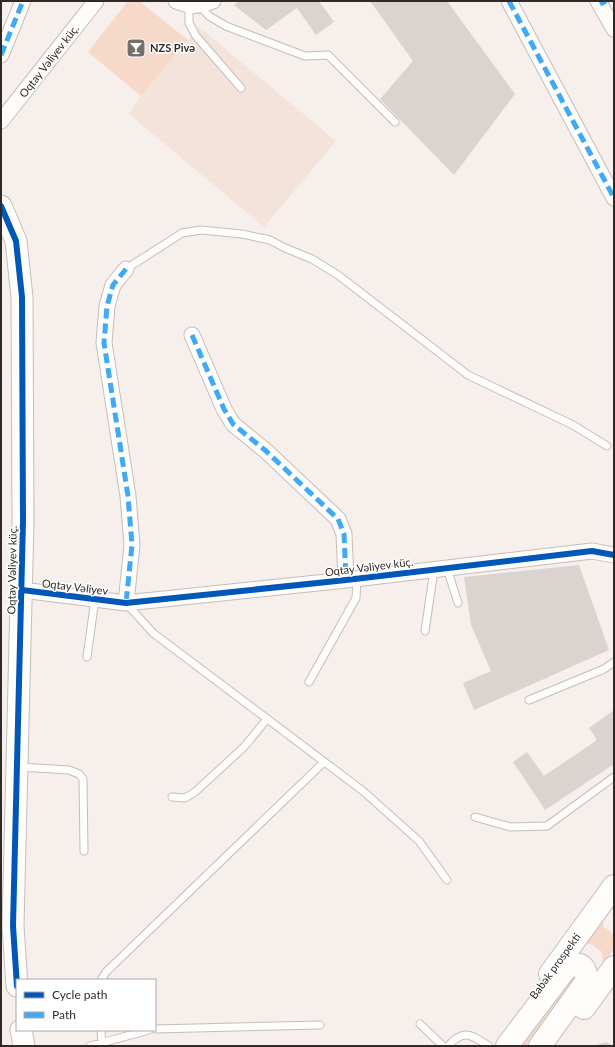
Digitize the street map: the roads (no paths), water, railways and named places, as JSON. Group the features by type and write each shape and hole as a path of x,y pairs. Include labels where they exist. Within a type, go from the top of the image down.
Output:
{"main road":[{"name":"Babək prospekti","path":"497,1046 614,886"},
{"path":"507,1046 568,966 575,963 580,964 585,969 587,974 586,982 540,1046"},
{"path":"556,1046 614,967"}],"street":[{"path":"1,55 23,1"},
{"name":"Oqtay Vəliyev küç.","path":"1,121 96,1"},
{"path":"509,1 614,198"},
{"path":"601,2 614,29"},
{"name":"Oqtay Vəliyev küç.","path":"1,206 16,241 22,297 22,590 17,766 7,925 16,980"},
{"path":"126,269 113,285 107,306 104,343 128,496 132,545 126,603"},
{"name":"Oqtay Vəliyev küç.","path":"192,335 224,409 233,424 266,451 338,519 344,534 351,580"},
{"name":"Oqtay Vəliyev küç.","path":"126,603 351,580 592,551 614,555"},
{"name":"Oqtay Vəliyev","path":"22,590 126,603"},
{"path":"21,1031 24,1046"}],"lane":[{"path":"241,88 196,36 189,23 194,3 209,16 226,26 305,56 328,55 395,122"},
{"path":"126,269 182,233 201,230 242,234 270,240 312,259 338,275 468,375 573,425 607,446"},
{"path":"441,569 458,603"},
{"path":"425,631 441,569"},
{"path":"309,682 356,598 351,580"},
{"path":"87,657 95,599"},
{"path":"126,603 153,633 363,791 419,842 447,880"},
{"path":"529,700 604,669 614,662"},
{"path":"172,797 185,798 195,792 244,747 267,719"},
{"path":"102,979 106,972 324,762"},
{"path":"17,766 69,770 79,774 84,779 84,851"},
{"path":"475,817 510,827 548,826 614,777"},
{"path":"420,1024 442,1046"},
{"path":"156,1029 320,1025"},
{"path":"101,1031 102,1045"},
{"path":"90,1046 102,1045 146,1031"},
{"path":"448,1046 462,1035 471,1035 489,1046"}],"place":[{"name":"NZS Pivə","path":"136,48"}]}
